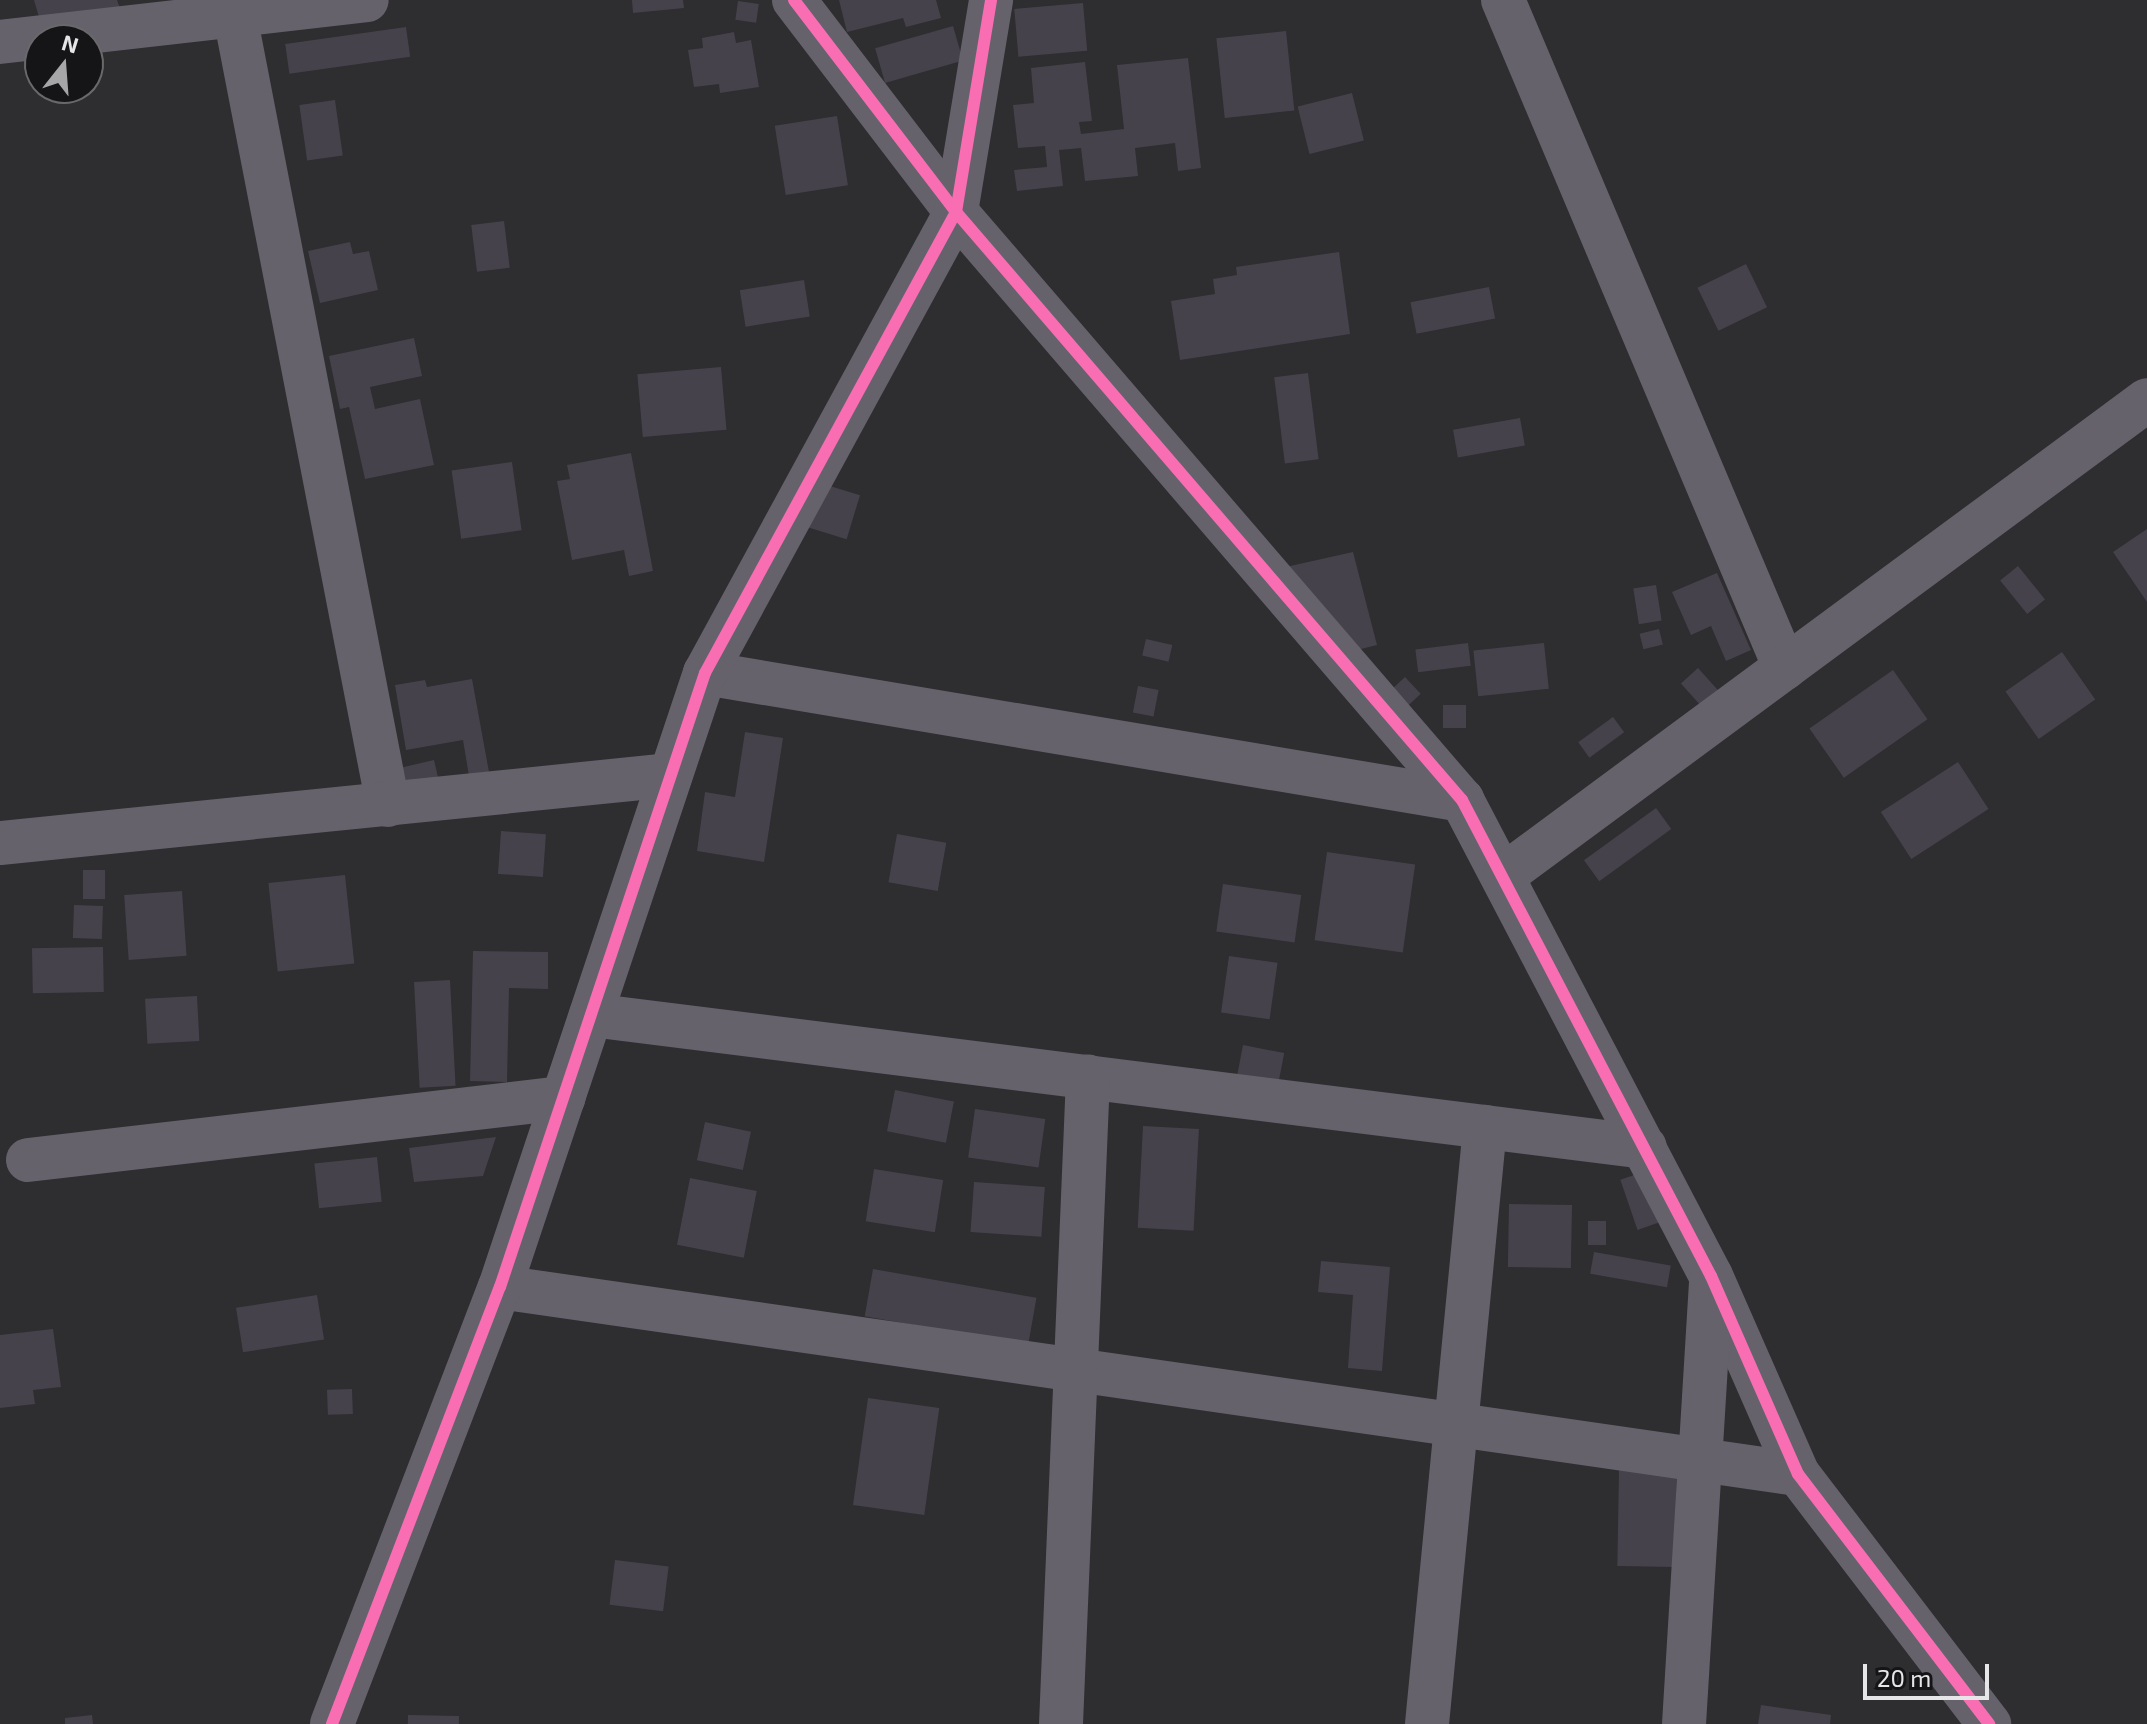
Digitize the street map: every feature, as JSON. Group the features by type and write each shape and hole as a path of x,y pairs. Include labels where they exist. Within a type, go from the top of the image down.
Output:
{"street":[{"path":"0,42 234,9 367,0"},
{"path":"794,0 956,212 1462,800 1504,875 1711,1276 1798,1474 1989,1724"},
{"path":"332,1724 500,1287 705,673 956,212 991,0"},
{"path":"1503,0 1785,668"},
{"path":"234,9 388,805"},
{"path":"1504,875 2147,400"},
{"path":"705,673 1462,800"},
{"path":"0,843 671,775"},
{"path":"591,1015 1645,1147"},
{"path":"1061,1724 1088,1077"},
{"path":"28,1160 563,1098"},
{"path":"1427,1724 1485,1127"},
{"path":"1684,1724 1711,1276"},
{"path":"500,1287 1798,1474"}],"building":[{"path":"34,0 117,0 121,11 39,17"},
{"path":"632,0 683,0 684,8 633,13"},
{"path":"839,0 936,0 941,18 906,27 903,18 847,32"},
{"path":"738,1 759,4 756,23 735,20"},
{"path":"1083,3 1087,51 1018,57 1014,9"},
{"path":"953,26 963,61 885,83 875,48"},
{"path":"406,27 410,57 289,74 285,44"},
{"path":"1286,31 1294,111 1225,118 1216,38"},
{"path":"734,32 736,43 751,40 759,87 720,93 719,84 694,87 688,50 703,48 702,38"},
{"path":"1188,58 1201,168 1178,171 1175,143 1135,148 1138,176 1085,181 1081,148 1059,150 1063,186 1017,191 1014,170 1047,167 1045,146 1018,148 1013,105 1034,103 1031,68 1085,62 1092,121 1079,122 1081,134 1124,129 1117,65"},
{"path":"1352,93 1364,141 1310,154 1298,107"},
{"path":"335,100 343,155 307,160 299,105"},
{"path":"837,116 848,185 786,195 775,126"},
{"path":"504,221 510,268 477,272 471,225"},
{"path":"350,242 353,254 369,251 378,290 320,303 308,251"},
{"path":"1339,252 1350,334 1180,360 1171,301 1215,294 1213,279 1237,275 1236,267"},
{"path":"1746,264 1767,307 1719,331 1697,288"},
{"path":"804,280 810,317 746,327 740,290"},
{"path":"1489,287 1495,318 1417,334 1410,302"},
{"path":"414,338 422,376 370,387 375,409 420,399 434,465 365,479 349,407 340,409 329,356"},
{"path":"721,367 726,430 643,437 637,374"},
{"path":"1308,373 1319,459 1285,463 1274,377"},
{"path":"1520,418 1525,446 1458,457 1453,430"},
{"path":"631,453 653,571 629,576 624,550 572,560 557,481 570,479 567,465"},
{"path":"512,462 522,530 461,539 452,470"},
{"path":"817,482 860,495 847,539 804,526"},
{"path":"2147,529 2147,602 2113,552"},
{"path":"1353,552 1377,645 1349,652 1268,571"},
{"path":"2018,566 2045,599 2027,614 2000,580"},
{"path":"1717,573 1751,650 1726,661 1711,626 1691,635 1672,592"},
{"path":"1656,585 1662,621 1639,624 1633,589"},
{"path":"1659,629 1663,645 1643,649 1640,634"},
{"path":"1146,639 1172,645 1168,662 1142,656"},
{"path":"1468,643 1471,666 1418,672 1415,649"},
{"path":"1544,643 1549,689 1478,696 1473,650"},
{"path":"2062,652 2095,700 2039,739 2005,692"},
{"path":"1698,668 1722,695 1705,710 1681,683"},
{"path":"1893,670 1927,719 1844,778 1809,729"},
{"path":"1405,677 1421,694 1405,708 1390,691"},
{"path":"472,679 489,772 469,776 463,740 406,750 395,685 425,680 427,687"},
{"path":"1138,686 1159,690 1153,717 1133,713"},
{"path":"1443,705 1466,705 1466,728 1443,728"},
{"path":"1613,717 1624,732 1589,758 1578,742"},
{"path":"745,732 783,738 764,862 697,851 705,792 735,797"},
{"path":"434,760 438,778 406,785 402,767"},
{"path":"1958,762 1988,809 1911,859 1881,812"},
{"path":"1656,808 1671,829 1599,881 1584,860"},
{"path":"501,831 546,834 543,877 498,874"},
{"path":"897,834 946,843 938,891 888,882"},
{"path":"1327,852 1415,864 1403,953 1315,940"},
{"path":"83,870 105,870 105,899 83,899"},
{"path":"345,875 354,964 278,972 268,883"},
{"path":"1223,884 1301,895 1295,943 1216,932"},
{"path":"182,891 187,956 129,960 124,895"},
{"path":"74,905 103,906 102,939 73,938"},
{"path":"103,947 104,992 33,993 32,948"},
{"path":"473,951 548,952 548,989 509,988 507,1082 470,1081"},
{"path":"1229,956 1278,963 1270,1019 1221,1012"},
{"path":"450,980 456,1086 420,1088 414,982"},
{"path":"197,996 199,1041 147,1044 145,999"},
{"path":"1243,1045 1284,1053 1278,1085 1237,1077"},
{"path":"895,1090 954,1101 946,1143 887,1131"},
{"path":"975,1109 1045,1119 1038,1167 968,1158"},
{"path":"705,1122 751,1132 743,1170 697,1160"},
{"path":"1143,1126 1199,1129 1194,1231 1138,1228"},
{"path":"496,1137 483,1176 414,1182 409,1148"},
{"path":"377,1157 382,1202 319,1208 314,1164"},
{"path":"874,1169 943,1180 935,1232 866,1221"},
{"path":"1643,1172 1660,1222 1638,1230 1620,1180"},
{"path":"690,1178 757,1191 744,1258 677,1245"},
{"path":"974,1182 1045,1187 1041,1237 971,1232"},
{"path":"1509,1204 1572,1205 1571,1268 1508,1267"},
{"path":"1588,1221 1606,1221 1606,1245 1588,1245"},
{"path":"1594,1252 1671,1266 1667,1287 1590,1274"},
{"path":"1321,1261 1390,1267 1382,1371 1348,1368 1353,1295 1318,1292"},
{"path":"873,1269 1036,1298 1028,1345 865,1316"},
{"path":"317,1295 324,1339 243,1352 236,1308"},
{"path":"53,1329 61,1387 33,1390 35,1404 0,1408 0,1335"},
{"path":"352,1389 353,1414 328,1415 327,1390"},
{"path":"868,1398 939,1408 924,1515 853,1505"},
{"path":"1619,1470 1677,1471 1675,1567 1617,1566"},
{"path":"615,1560 669,1567 663,1611 610,1605"},
{"path":"1761,1705 1831,1715 1830,1724 1758,1724"},
{"path":"92,1715 93,1724 65,1724 65,1718"},
{"path":"408,1715 459,1716 459,1724 408,1724"}],"cycle path":[{"path":"794,0 956,212 1462,800 1711,1276 1798,1474 1989,1724"},
{"path":"332,1724 500,1287 705,673 956,212 991,0"}]}
